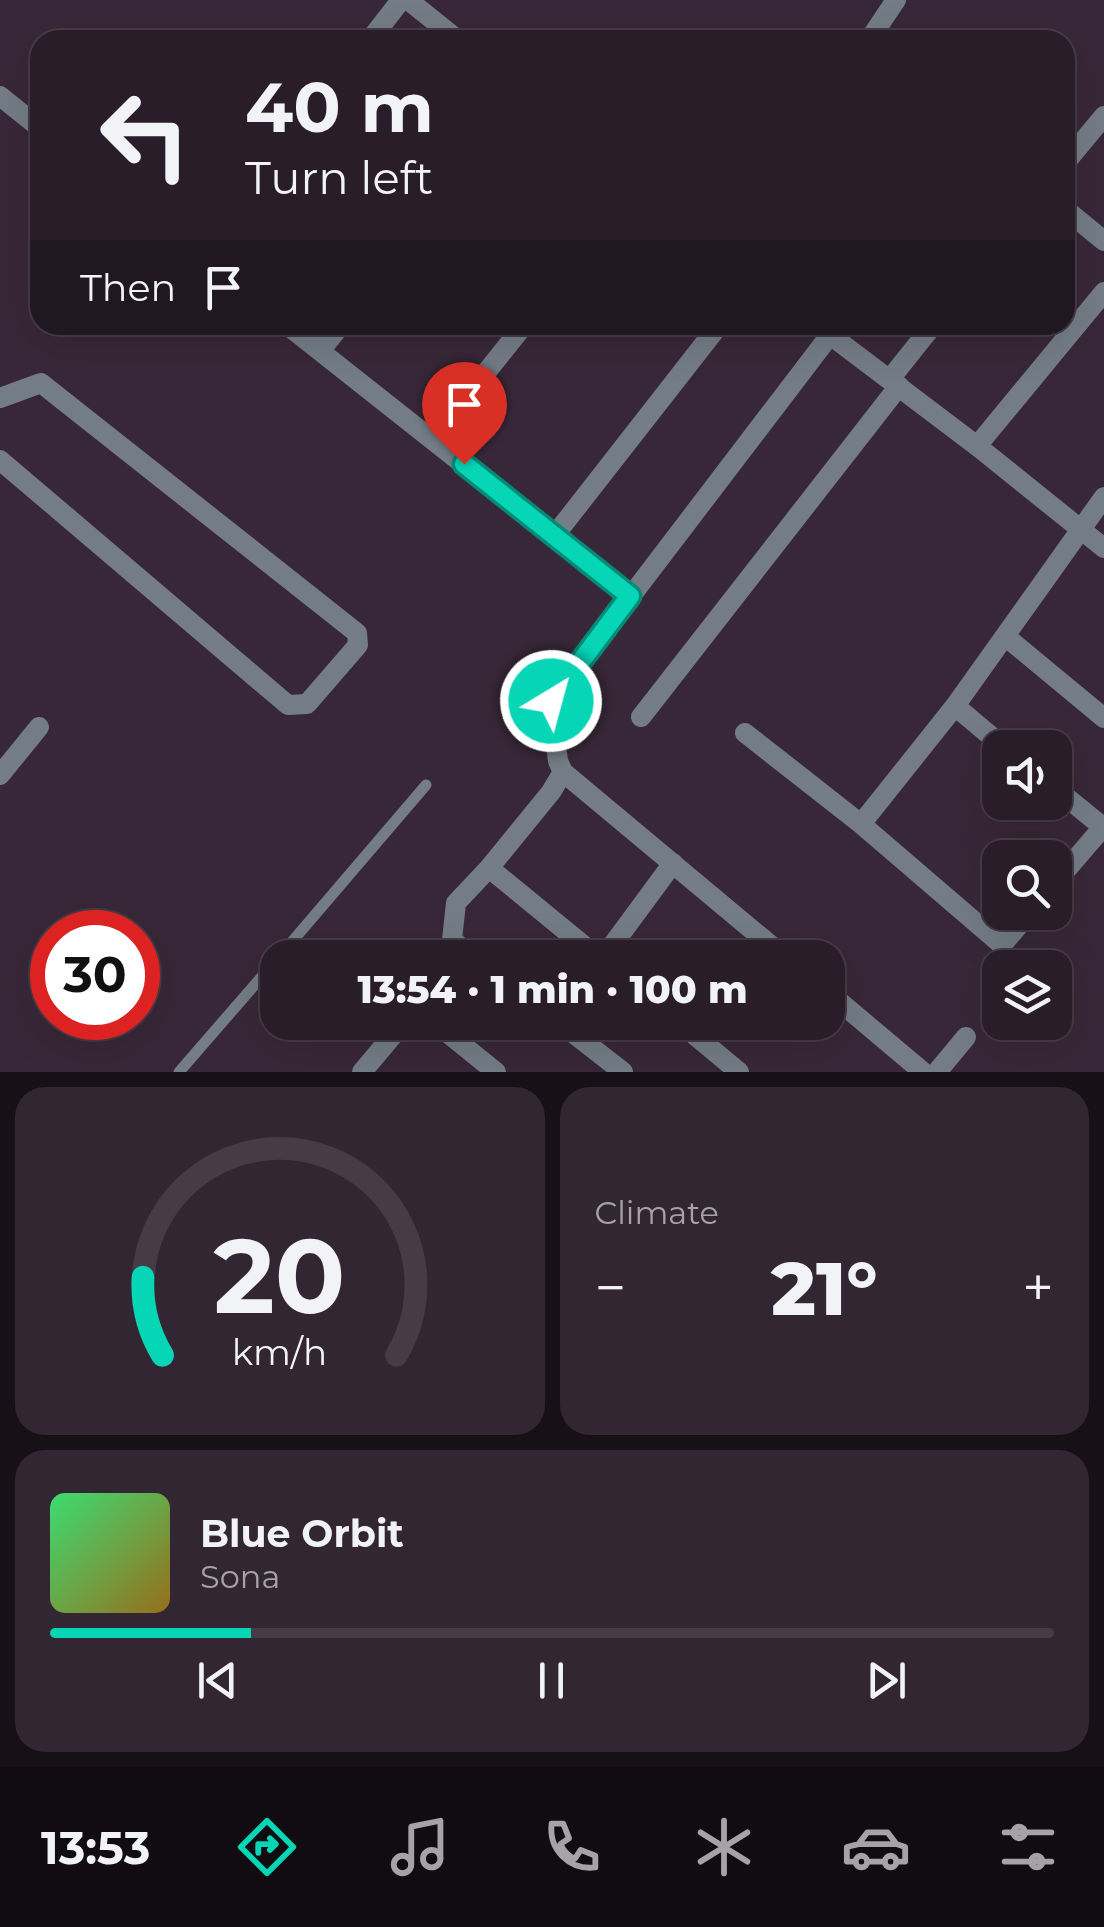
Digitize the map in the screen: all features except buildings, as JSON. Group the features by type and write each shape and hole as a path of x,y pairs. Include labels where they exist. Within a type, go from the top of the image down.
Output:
{"street":[{"path":"379,30 405,0 445,30"},
{"path":"876,30 896,0"},
{"path":"0,96 30,120"},
{"path":"1075,150 1104,116"},
{"path":"1075,218 1104,241"},
{"path":"1075,327 1104,292"},
{"path":"300,335 630,596"},
{"path":"320,351 333,335"},
{"path":"434,440 516,335"},
{"path":"555,535 712,335"},
{"path":"765,940 563,772 558,761 551,701 819,335"},
{"path":"830,335 1104,548"},
{"path":"641,717 927,335"},
{"path":"977,446 1069,335"},
{"path":"0,398 41,383 357,633 358,645 307,704 288,704 0,460"},
{"path":"860,824 955,706 1104,497"},
{"path":"1005,636 1104,718"},
{"path":"955,706 984,730"},
{"path":"0,775 39,726"},
{"path":"745,733 860,824 982,929"},
{"path":"449,940 456,903 490,868 563,772"},
{"path":"1072,802 1103,827 1072,863"},
{"path":"615,940 673,863"},
{"path":"490,868 579,940"},
{"path":"983,930 1002,946 1015,930"},
{"path":"845,1006 924,1072"},
{"path":"937,1072 966,1038"},
{"path":"362,1072 389,1040"},
{"path":"456,1040 496,1072"},
{"path":"581,1040 622,1072"},
{"path":"701,1040 739,1072"}],"lane":[{"path":"293,940 426,785"},
{"path":"180,1072 260,979"}],"route":[{"path":"464,464 630,596 551,701"}]}
